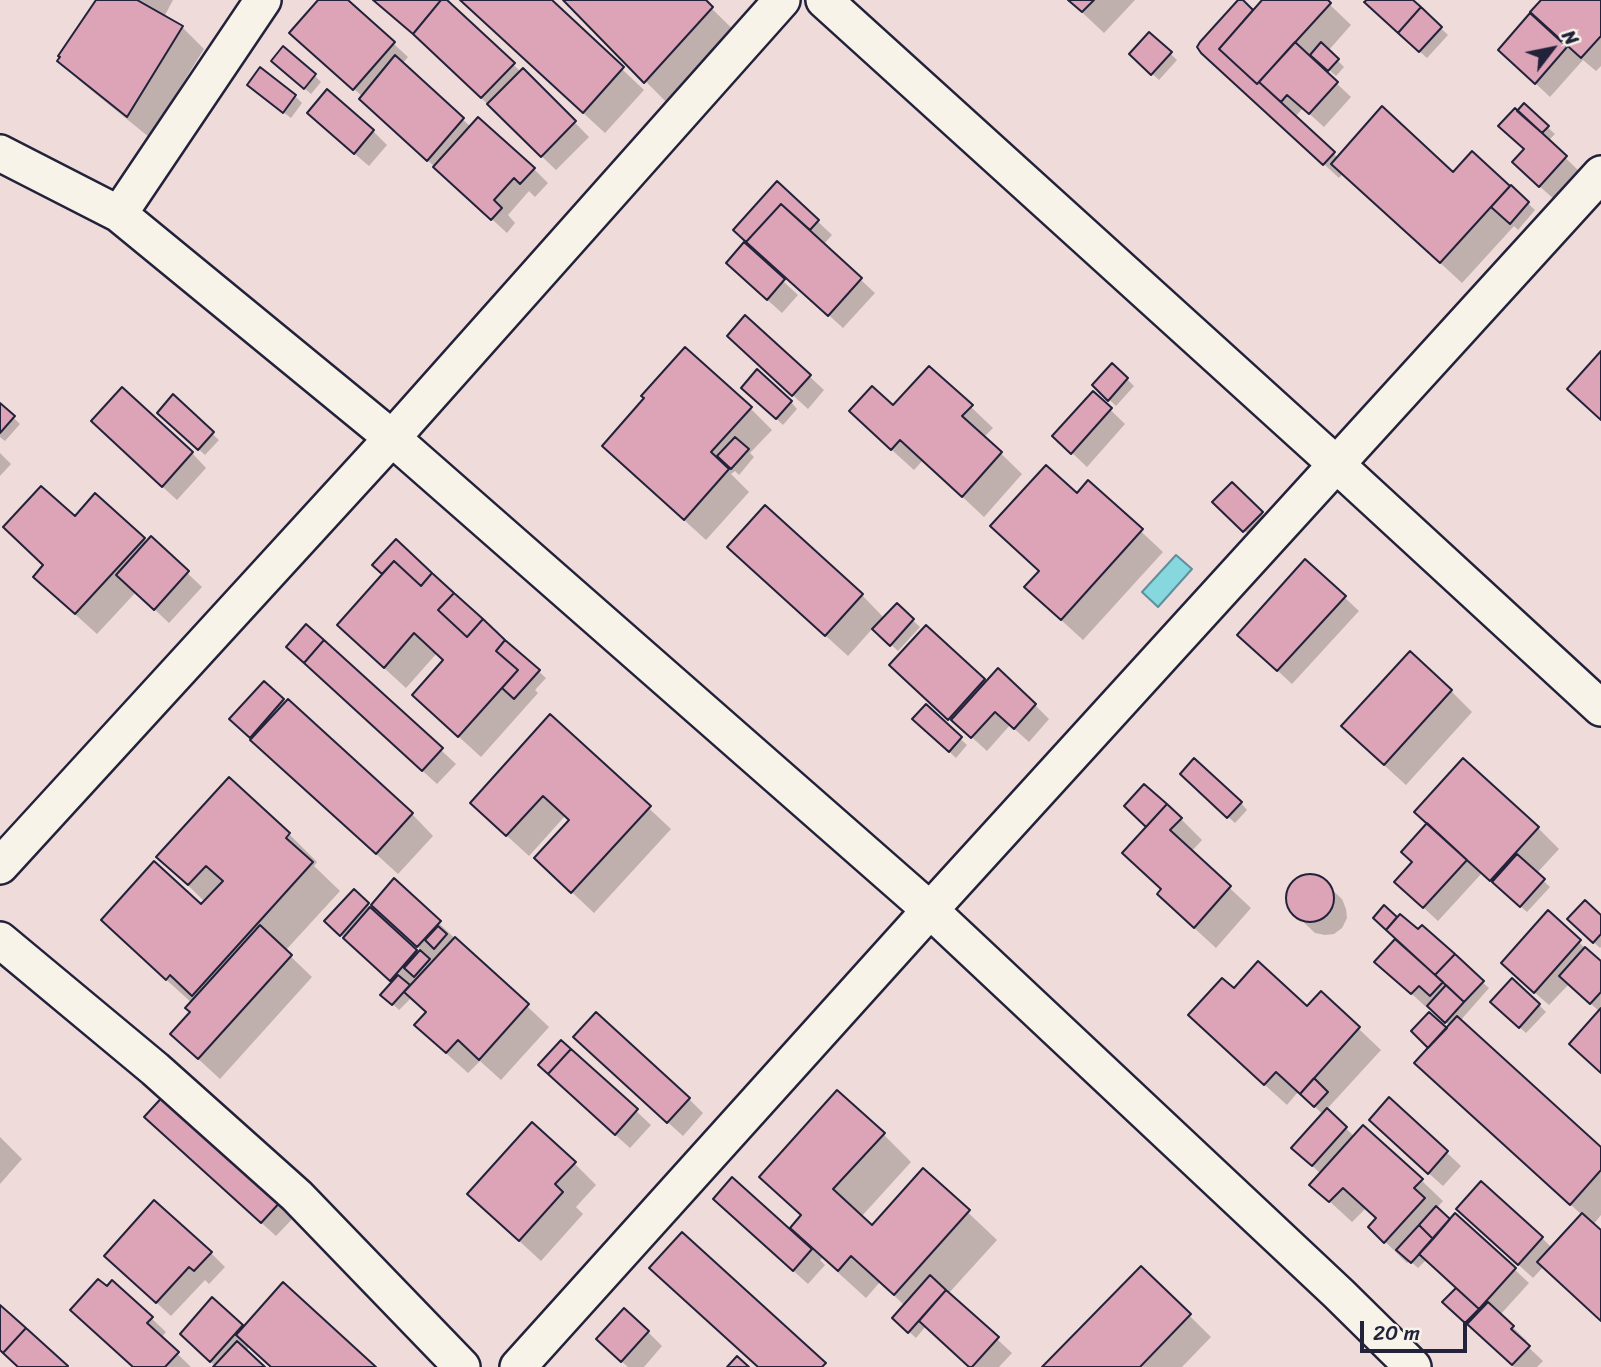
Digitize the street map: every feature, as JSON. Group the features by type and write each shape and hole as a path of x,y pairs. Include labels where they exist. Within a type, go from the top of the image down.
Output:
{"street":[{"path":"119,214 263,0"},
{"path":"0,866 392,438 782,0"},
{"path":"824,0 1601,708"},
{"path":"0,153 119,214 392,438 930,910 1329,1284 1413,1367"},
{"path":"518,1367 930,910 1601,174"},
{"path":"0,940 155,1069 297,1196 463,1367"}],"water":[{"path":"1176,555 1192,569 1158,607 1142,592"}],"building":[{"path":"96,0 137,0 183,26 127,117 57,61"},
{"path":"318,0 348,0 395,42 353,90 289,33"},
{"path":"373,0 441,0 413,34"},
{"path":"441,0 447,0 515,63 481,98 413,34"},
{"path":"460,0 552,0 624,67 583,113"},
{"path":"563,0 706,0 713,7 644,83"},
{"path":"1068,0 1094,0 1082,12"},
{"path":"1238,0 1243,0 1253,10 1219,49 1335,152 1323,165 1197,47"},
{"path":"1262,0 1328,0 1331,3 1257,84 1219,49"},
{"path":"1413,0 1421,7 1398,33 1364,2"},
{"path":"1541,0 1601,0 1601,36 1581,58 1530,12"},
{"path":"1421,7 1442,27 1419,52 1398,33"},
{"path":"1530,13 1567,47 1535,84 1498,50"},
{"path":"1149,32 1172,52 1151,75 1129,54"},
{"path":"1295,42 1338,82 1309,114 1287,95 1281,102 1259,82"},
{"path":"1321,42 1339,59 1328,71 1310,55"},
{"path":"283,46 316,74 304,89 271,61"},
{"path":"395,55 464,118 427,161 359,99"},
{"path":"260,67 296,95 283,113 247,85"},
{"path":"523,68 576,121 541,157 487,104"},
{"path":"327,89 374,130 354,154 307,113"},
{"path":"1524,103 1549,126 1542,133 1517,111"},
{"path":"1382,106 1453,172 1472,151 1510,186 1440,263 1331,164"},
{"path":"1515,108 1567,156 1539,187 1512,162 1524,149 1498,126"},
{"path":"478,117 535,168 520,184 514,178 494,200 502,208 491,220 433,167"},
{"path":"777,181 819,220 810,230 781,204 746,242 733,230"},
{"path":"1511,185 1529,202 1510,224 1491,207"},
{"path":"781,204 862,278 828,316 746,242"},
{"path":"744,242 785,279 767,300 726,263"},
{"path":"745,315 811,375 792,396 727,336"},
{"path":"685,347 752,407 711,452 729,469 684,520 602,446 644,398 641,396"},
{"path":"1601,351 1601,420 1567,389"},
{"path":"1112,363 1128,378 1108,401 1092,385"},
{"path":"929,366 973,405 962,416 1002,452 962,497 900,440 891,450 849,411 872,386 893,405"},
{"path":"757,369 792,401 776,419 741,388"},
{"path":"122,387 193,452 162,487 91,421"},
{"path":"1093,391 1112,408 1071,454 1052,436"},
{"path":"173,394 214,432 198,450 157,413"},
{"path":"0,403 15,416 0,433"},
{"path":"735,437 749,449 731,469 717,456"},
{"path":"1046,465 1077,493 1088,480 1143,529 1061,620 1024,587 1039,571 990,526"},
{"path":"1232,482 1263,512 1243,532 1212,502"},
{"path":"41,486 75,516 95,493 145,538 75,614 33,577 43,565 3,527"},
{"path":"765,505 863,594 825,636 727,547"},
{"path":"151,536 189,571 154,610 116,575"},
{"path":"396,539 432,573 421,586 394,561 382,574 372,565"},
{"path":"1305,559 1346,596 1277,671 1237,635"},
{"path":"394,561 421,586 432,573 454,593 438,610 467,637 483,619 505,640 496,651 518,670 458,737 412,695 443,660 414,633 384,668 337,625"},
{"path":"454,593 483,619 467,637 438,610"},
{"path":"897,603 914,619 890,646 872,629"},
{"path":"306,624 324,640 304,663 286,647"},
{"path":"926,625 985,679 948,720 889,665"},
{"path":"324,640 443,748 422,771 304,663"},
{"path":"505,640 540,670 514,699 502,688 518,670 496,651"},
{"path":"1410,651 1452,690 1384,765 1341,726"},
{"path":"998,668 1036,704 1014,729 995,712 971,738 951,720"},
{"path":"264,681 284,699 250,738 229,719"},
{"path":"288,699 413,813 376,854 250,740"},
{"path":"926,704 962,737 949,752 912,719"},
{"path":"550,714 651,806 571,893 534,858 569,820 543,796 506,836 470,803"},
{"path":"1194,758 1242,802 1227,818 1180,774"},
{"path":"1463,758 1539,827 1490,881 1414,812"},
{"path":"229,777 290,833 286,838 313,862 192,996 170,975 166,980 101,920 154,861 201,904 223,881 206,866 188,885 156,857"},
{"path":"1144,784 1167,804 1146,827 1124,806"},
{"path":"1167,804 1182,818 1170,830 1231,886 1194,928 1157,894 1161,889 1122,853"},
{"path":"1427,823 1467,860 1423,908 1394,882 1412,862 1401,852"},
{"path":"1517,854 1545,879 1520,907 1492,882"},
{"path":"1310,874 1327,881 1334,898 1327,915 1310,922 1293,915 1286,898 1293,881"},
{"path":"394,878 441,921 417,947 371,905"},
{"path":"354,889 369,903 340,936 324,921"},
{"path":"1585,900 1601,915 1601,934 1593,943 1567,919"},
{"path":"1384,905 1397,917 1386,930 1373,918"},
{"path":"370,907 417,950 390,981 343,938"},
{"path":"1548,910 1581,940 1534,993 1501,963"},
{"path":"1400,914 1418,929 1422,925 1455,954 1435,975 1386,930"},
{"path":"260,925 292,955 198,1059 170,1034 190,1012 185,1008"},
{"path":"438,926 447,934 434,949 425,940"},
{"path":"455,937 529,1004 479,1060 458,1040 446,1053 414,1025 426,1012 404,992"},
{"path":"1395,939 1443,982 1430,996 1419,986 1411,994 1374,962"},
{"path":"1585,947 1601,961 1601,992 1590,1004 1559,976"},
{"path":"420,950 430,959 414,977 404,968"},
{"path":"1455,954 1484,981 1464,1002 1435,975"},
{"path":"1258,961 1307,1006 1321,991 1360,1027 1300,1094 1276,1072 1264,1085 1188,1015 1222,978 1234,988"},
{"path":"398,975 410,985 392,1005 380,995"},
{"path":"1512,978 1540,1004 1519,1028 1490,1002"},
{"path":"1446,985 1464,1002 1445,1023 1427,1006"},
{"path":"1601,1008 1601,1073 1569,1044"},
{"path":"596,1012 690,1098 667,1123 573,1037"},
{"path":"1429,1012 1447,1028 1428,1048 1411,1031"},
{"path":"1457,1016 1601,1147 1601,1170 1570,1205 1414,1063"},
{"path":"561,1040 571,1049 548,1074 538,1065"},
{"path":"571,1049 638,1109 615,1135 548,1074"},
{"path":"1314,1078 1328,1092 1314,1107 1300,1094"},
{"path":"837,1090 885,1133 833,1189 872,1225 923,1168 970,1210 894,1295 851,1256 838,1271 790,1228 801,1215 759,1177"},
{"path":"166,1093 283,1199 261,1223 144,1117"},
{"path":"1389,1097 1448,1151 1428,1174 1369,1120"},
{"path":"1327,1108 1347,1127 1312,1166 1291,1148"},
{"path":"532,1122 576,1162 555,1184 563,1192 519,1241 467,1194"},
{"path":"1363,1125 1423,1179 1414,1188 1425,1198 1384,1243 1368,1227 1376,1218 1343,1188 1329,1202 1309,1185"},
{"path":"732,1177 812,1249 793,1271 713,1199"},
{"path":"1481,1181 1543,1237 1518,1265 1456,1209"},
{"path":"154,1200 212,1252 194,1271 189,1267 156,1303 104,1256"},
{"path":"1436,1206 1450,1219 1433,1239 1419,1225"},
{"path":"1455,1213 1516,1268 1479,1309 1419,1254"},
{"path":"1582,1213 1601,1230 1601,1321 1537,1262"},
{"path":"1419,1225 1433,1239 1411,1263 1396,1250"},
{"path":"682,1232 826,1363 822,1367 758,1367 649,1268"},
{"path":"1141,1266 1191,1314 1140,1367 1042,1367"},
{"path":"930,1275 946,1290 908,1333 892,1318"},
{"path":"98,1279 107,1286 112,1280 153,1317 147,1323 179,1352 165,1367 133,1367 70,1310"},
{"path":"283,1282 376,1367 271,1367 236,1335"},
{"path":"1456,1288 1479,1309 1465,1323 1442,1302"},
{"path":"946,1290 999,1337 972,1367 919,1321"},
{"path":"212,1297 243,1325 210,1362 180,1334"},
{"path":"1488,1302 1514,1326 1511,1329 1530,1346 1512,1365 1467,1324"},
{"path":"0,1305 26,1328 3,1353 0,1350"},
{"path":"624,1308 649,1331 621,1362 596,1339"},
{"path":"26,1328 68,1366 18,1367 3,1353"},
{"path":"237,1341 265,1367 213,1367"},
{"path":"737,1356 749,1367 727,1367"}]}
